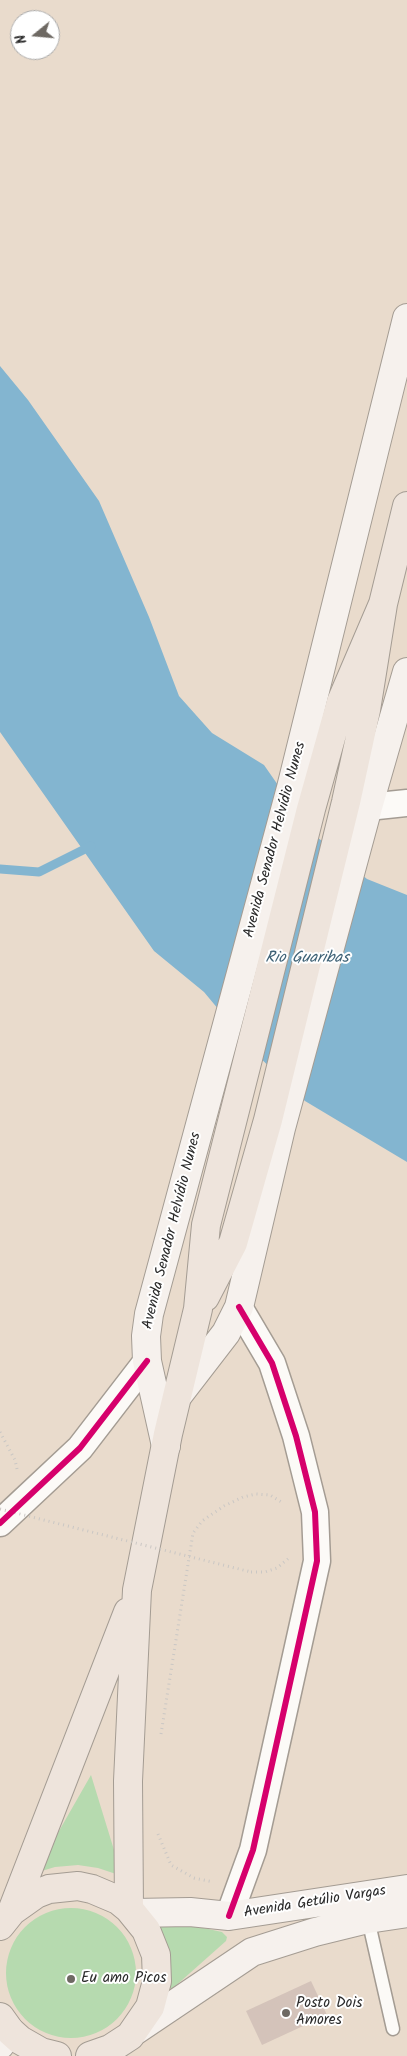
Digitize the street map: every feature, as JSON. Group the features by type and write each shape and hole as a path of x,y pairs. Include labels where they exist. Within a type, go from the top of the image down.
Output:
{"highway":[{"path":"198,1310 233,1243 274,1124 357,805 366,710 383,604 407,506"},
{"path":"131,1911 128,1781 137,1590 166,1446 198,1310 206,1225 311,810 341,702 383,604"},
{"path":"4,1919 137,1590"},
{"path":"4,1919 23,1902 49,1889 78,1886 105,1893 118,1900 131,1911 146,1930 156,1954 157,1981 150,2007 130,2041 90,2056"},
{"path":"8,2033 41,2052 57,2056"}],"main road":[{"name":"Avenida Senador Helvídio Nunes","path":"166,1446 147,1361 146,1336 149,1314 291,788 407,318"},
{"path":"357,805 407,672"},
{"path":"179,1394 226,1333 239,1307 274,1124"},
{"name":"Avenida Getúlio Vargas","path":"131,1911 190,1912 229,1916 407,1888"},
{"name":"Avenida Getúlio Vargas","path":"130,2041 252,1952 307,1934 368,1919 407,1913"}],"street":[{"path":"357,805 407,803"},
{"path":"229,1916 253,1850 317,1561 315,1512 296,1436 272,1363 239,1307"},
{"path":"0,1523 10,1507 80,1448 147,1361"}],"lane":[{"path":"368,1919 393,2029"}],"path":[{"path":"0,1432 16,1460 10,1507 251,1572 265,1572 277,1568 288,1560 291,1554"},
{"path":"160,1740 194,1533 202,1521 224,1506 243,1497 256,1494 270,1495 286,1506"},
{"path":"157,1833 171,1865 194,1878 239,1888"}],"green space":[{"path":"91,1775 122,1876 98,1868 78,1865 55,1867 35,1873"},
{"path":"71,1908 96,1913 117,1927 131,1948 136,1973 131,1998 117,2019 96,2033 71,2038 46,2033 25,2019 11,1998 6,1973 11,1948 25,1927 46,1913"},
{"path":"162,1919 222,1932 227,1937 226,1941 172,1989 163,1985 159,1925"}],"water":[{"name":"Rio Guaribas","path":"0,366 28,400 99,501 149,617 179,696 212,733 264,765 310,831 367,879 407,895 407,1162 305,1101 254,1052 204,992 154,951 0,732"}],"building":[{"name":"Posto Dois Amores","path":"311,1981 327,2015 262,2045 246,2011"}],"waterway":[{"path":"0,869 39,872 91,846"}],"cycle path":[{"path":"229,1916 253,1850 317,1561 315,1512 296,1436 272,1363 239,1307"},
{"path":"0,1523 80,1448 147,1361"}],"place":[{"name":"Eu amo Picos","path":"71,1979"},
{"name":"Posto Dois Amores","path":"286,2013"}]}
